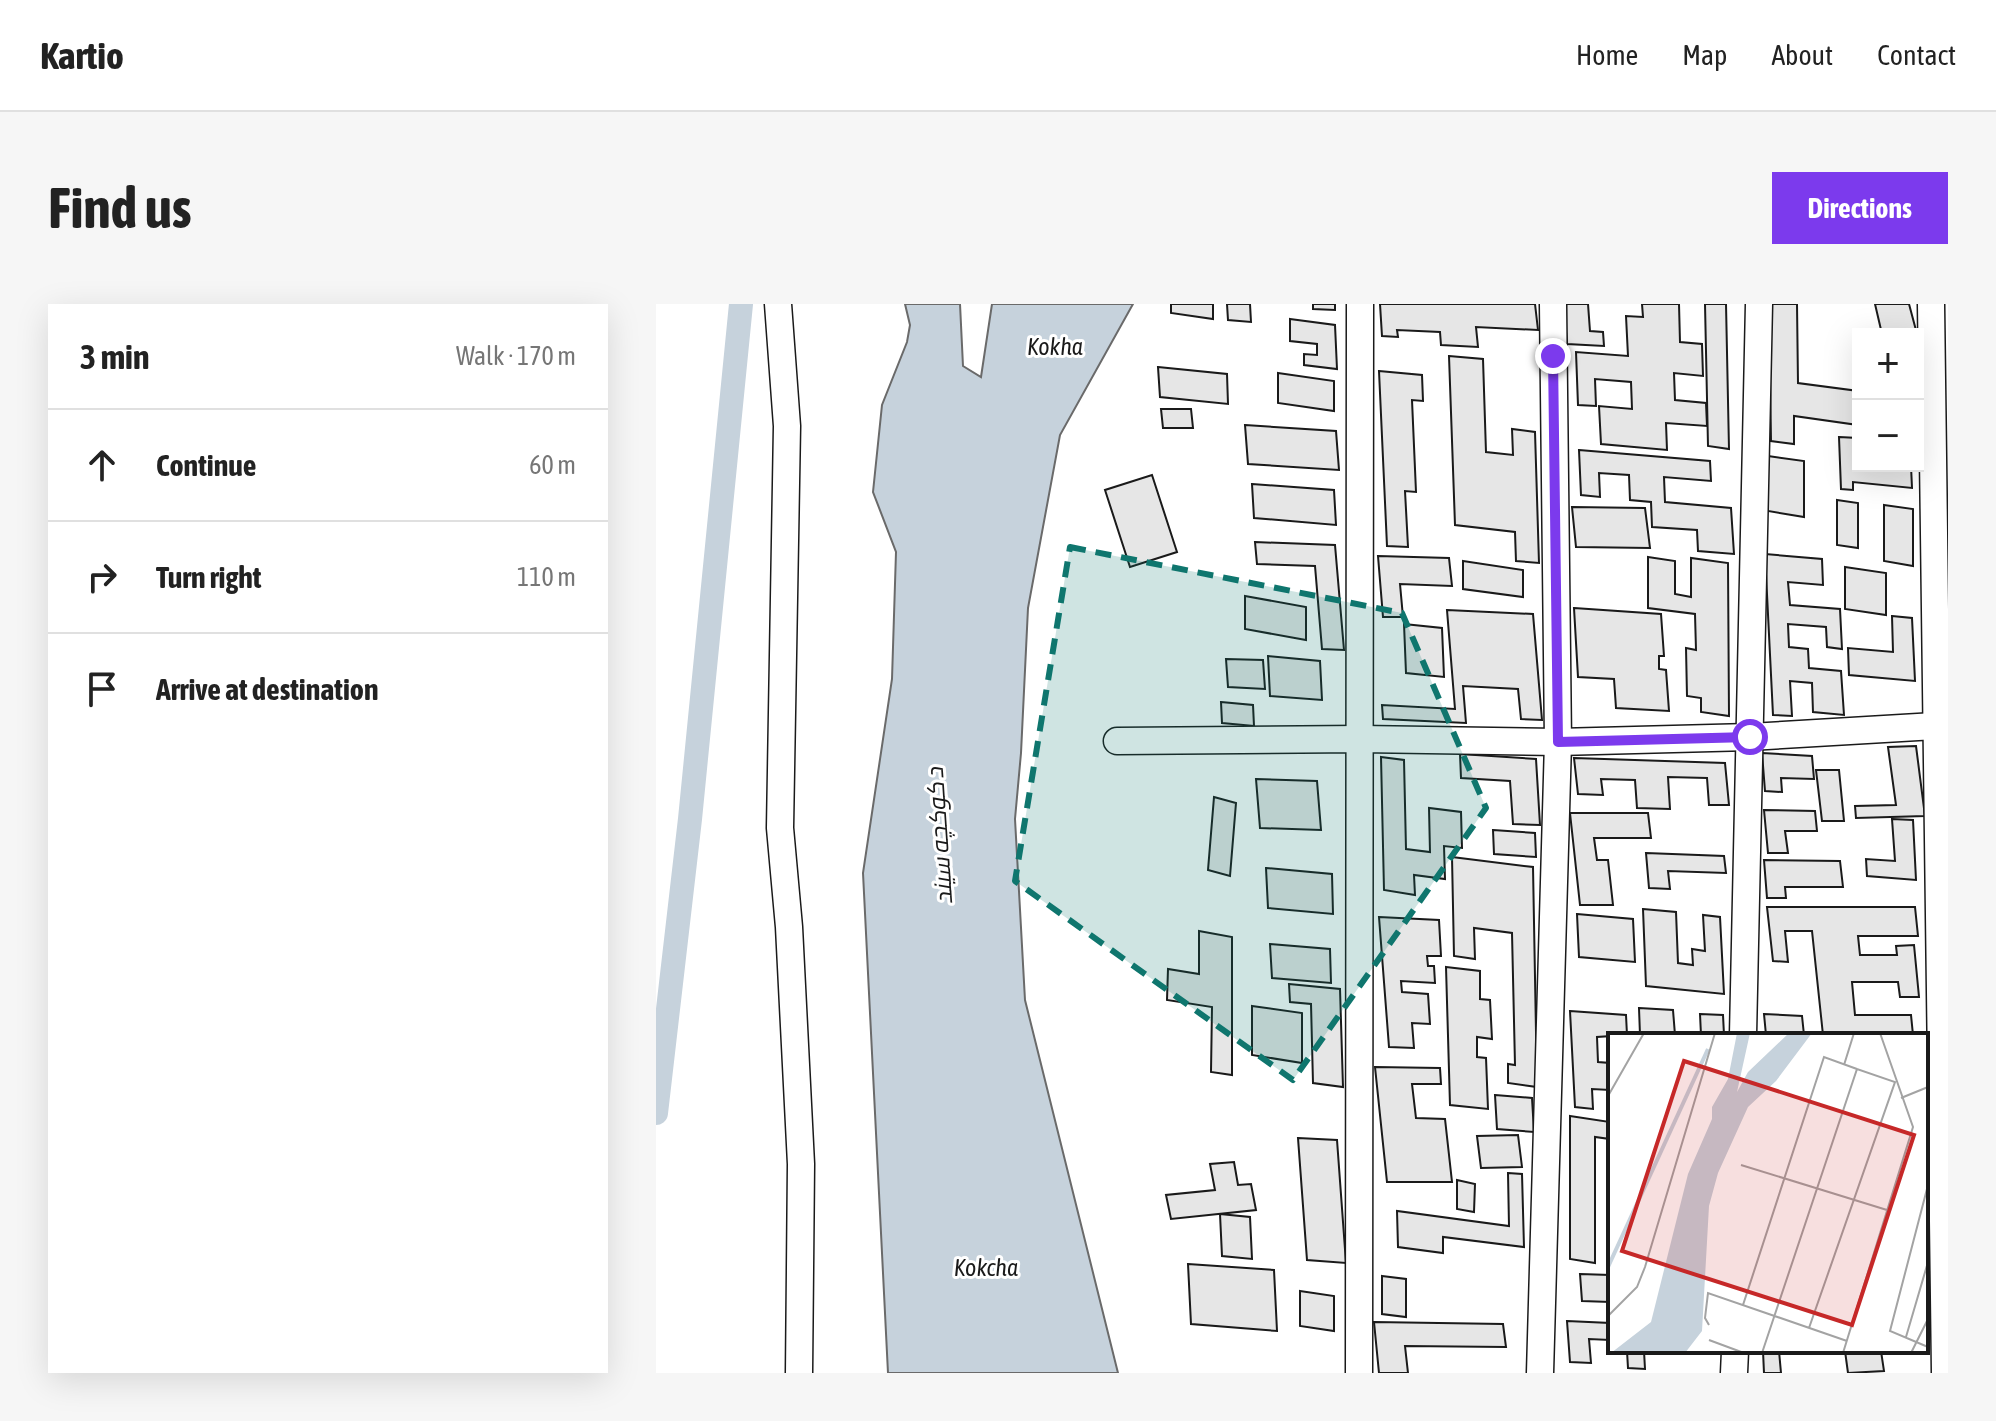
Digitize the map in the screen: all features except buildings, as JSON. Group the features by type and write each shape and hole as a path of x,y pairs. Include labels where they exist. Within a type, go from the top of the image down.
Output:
{"street":[{"path":"778,304 787,426 780,828 789,927 801,1164 799,1373"},
{"path":"1359,1373 1360,304"},
{"path":"1540,1373 1558,742 1553,304"},
{"path":"1743,1033 1759,304"},
{"path":"1931,304 1945,1373"},
{"path":"1117,741 1361,739 1558,742 1750,737 1935,726"},
{"path":"1734,1373 1735,1353"}],"highlighted area":[{"path":"1070,547 1402,613 1486,808 1293,1080 1015,881"}],"water":[{"name":"Kokcha","path":"905,304 960,304 963,366 981,377 992,304 1133,304 1060,435 1028,608 1015,819 1025,1000 1118,1373 888,1373 863,873 892,679 896,552 873,492 882,405 907,342 910,325"}],"waterway":[{"path":"656,1113 690,819 741,304"}],"route":[{"path":"1553,356 1558,742 1750,737"}],"water label":[{"name":"Kokha","path":"1055,346"},
{"name":"د کوکچه سیند","path":"939,836"}]}
